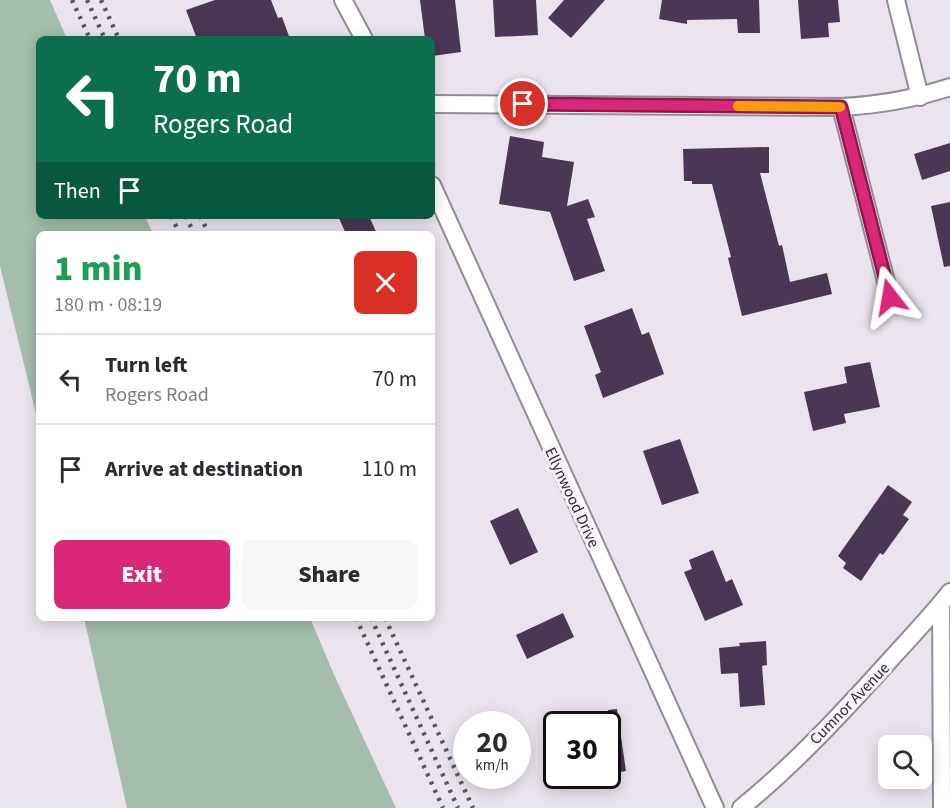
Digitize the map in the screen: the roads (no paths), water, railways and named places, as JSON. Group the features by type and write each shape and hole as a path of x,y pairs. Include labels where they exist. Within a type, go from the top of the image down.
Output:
{"street":[{"path":"343,0 362,36"},
{"path":"896,0 902,16 920,97"},
{"path":"435,104 841,107 875,105 920,97 950,87"},
{"path":"841,107 890,297"},
{"name":"Ellynwood Drive","path":"435,192 715,808"},
{"path":"942,808 945,598"},
{"name":"Cumnor Avenue","path":"741,808 766,788 830,725 945,598"}],"railway":[{"path":"72,0 89,36"},
{"path":"87,0 104,36"},
{"path":"101,0 118,36"},
{"path":"172,219 178,231"},
{"path":"187,219 193,231"},
{"path":"202,219 208,231"},
{"path":"357,621 443,808"},
{"path":"372,621 458,808"},
{"path":"386,621 473,808"}]}
